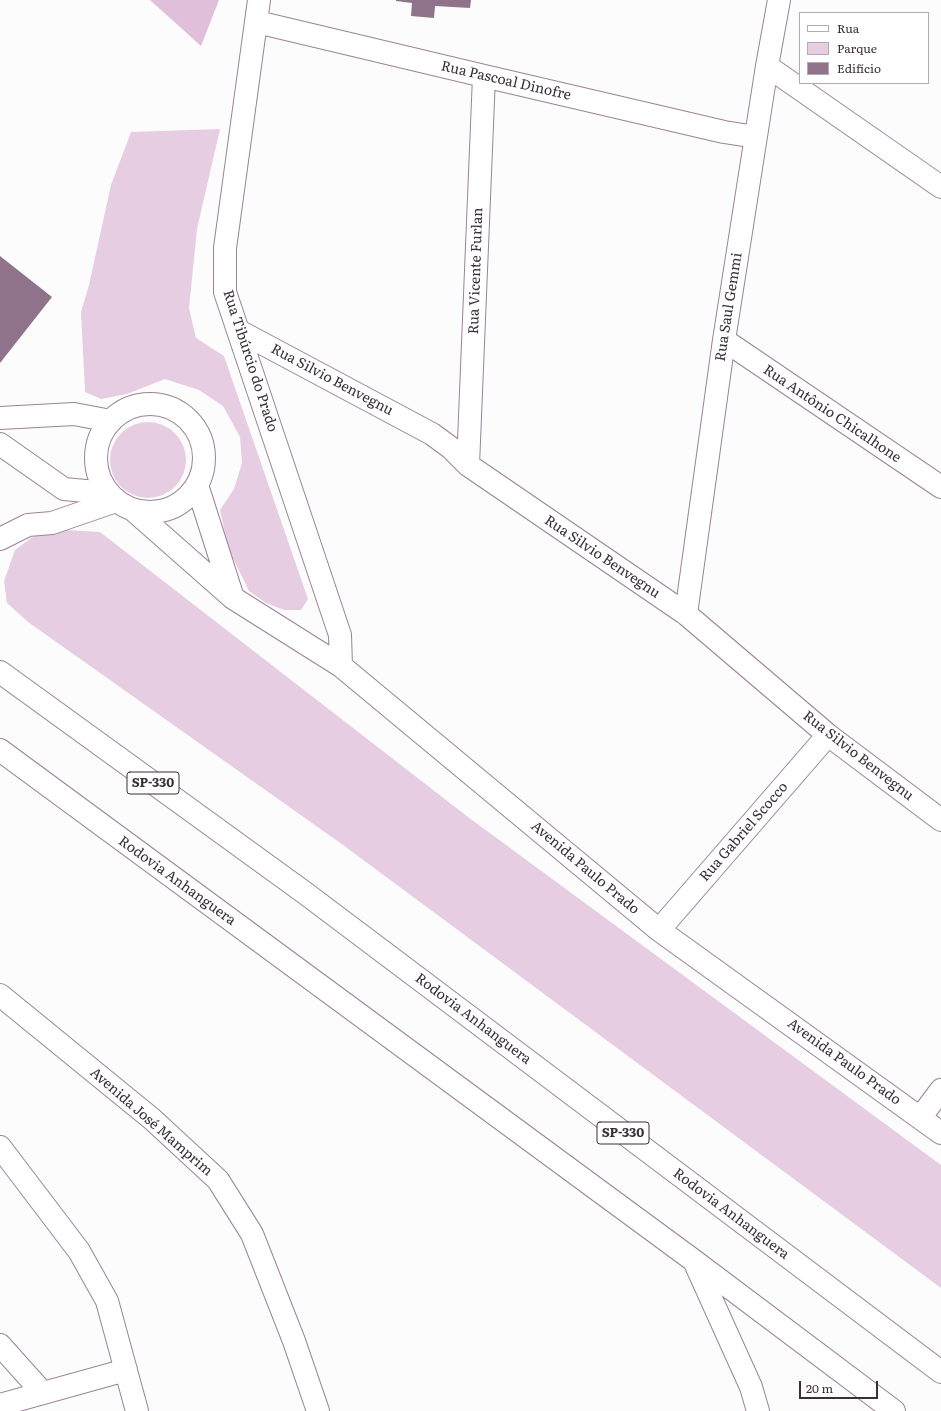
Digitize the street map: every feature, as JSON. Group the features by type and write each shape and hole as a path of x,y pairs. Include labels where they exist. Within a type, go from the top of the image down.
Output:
{"main road":[{"name":"Rua Tibúrcio do Prado","path":"260,0 225,248 225,292 340,635 341,666"},
{"name":"Rua Saul Gemmi","path":"686,614 724,340 767,66 779,0"},
{"name":"Rua Pascoal Dinofre","path":"257,22 724,132 756,137"},
{"path":"767,66 941,187"},
{"name":"Rua Vicente Furlan","path":"468,465 484,76"},
{"name":"Rua Silvio Benvegnu","path":"239,330 432,434 451,448 468,465 686,614 828,735 941,820"},
{"name":"Rua Antônio Chicalhone","path":"724,340 941,487"},
{"path":"0,444 64,489 118,501 150,512 169,509 185,499 197,485 202,470 204,455 200,440 193,426 182,415 169,408 153,404 138,406 123,411 111,421 100,437 96,456 98,476 118,501"},
{"path":"0,418 74,414 111,421"},
{"path":"197,485 233,598"},
{"path":"0,539 28,525 52,523 118,501"},
{"name":"Avenida Paulo Prado","path":"118,501 233,598 341,666 659,930 941,1133"},
{"name":"Rodovia Anhanguera","path":"1,671 305,893 941,1372"},
{"name":"Rua Gabriel Scocco","path":"659,930 828,735"},
{"name":"Rodovia Anhanguera","path":"0,750 693,1260 894,1411"},
{"name":"Avenida José Mamprim","path":"0,995 152,1119 218,1180 252,1234 294,1341 318,1411"},
{"path":"920,1118 941,1090"},
{"path":"0,1147 82,1257 107,1301 138,1411"},
{"path":"693,1260 751,1387 758,1411"},
{"path":"0,1345 43,1393"},
{"path":"0,1405 126,1370"}],"green space":[{"path":"220,129 197,229 189,308 196,338 224,356 308,599 301,610 284,610 266,603 249,591 228,548 220,510 234,489 242,463 240,437 223,406 199,390 165,379 127,394 101,399 85,392 81,312 89,285 111,185 131,132"},
{"path":"141,422 155,422 169,428 180,439 186,453 186,467 183,475 175,487 169,492 155,498 141,498 127,492 116,481 110,467 110,453 116,439 127,428"},
{"path":"52,529 100,532 468,817 941,1165 941,1288 343,845 28,622 7,603 4,581 15,550 31,538"}],"shaded area":[{"path":"150,0 219,0 201,46"}],"building":[{"path":"396,0 471,0 470,8 435,6 434,18 411,16 412,3"},
{"path":"0,256 52,297 0,363"}]}
